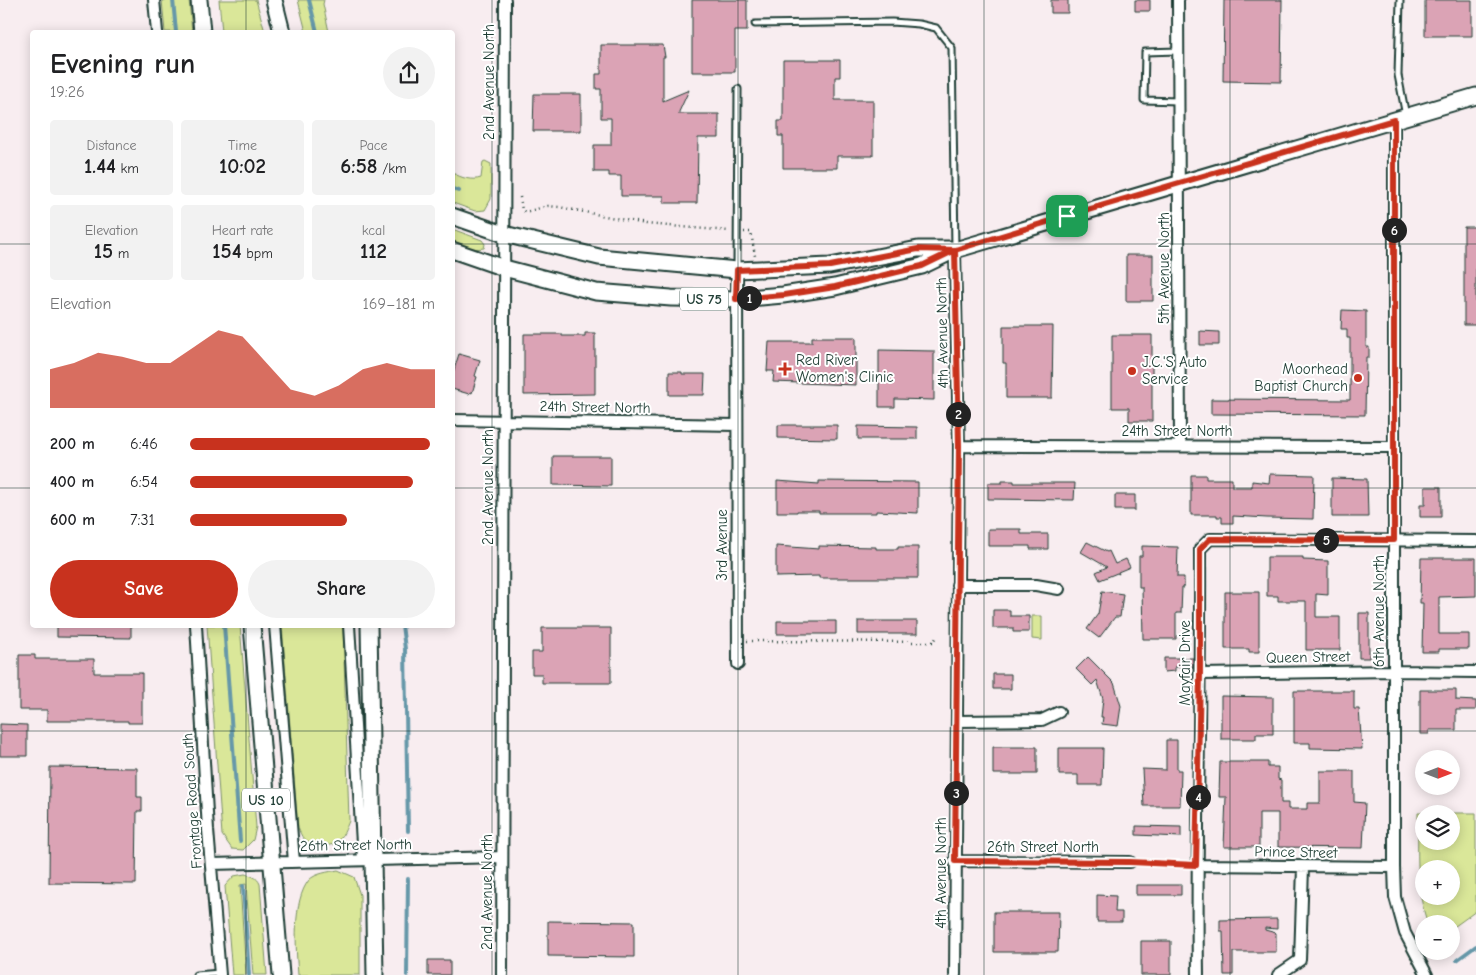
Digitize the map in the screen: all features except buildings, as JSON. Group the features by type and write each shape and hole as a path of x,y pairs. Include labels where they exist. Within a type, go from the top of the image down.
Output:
{"main road":[{"path":"199,0 202,30"},
{"path":"274,0 282,30"},
{"name":"US 75","path":"455,251 504,268 596,292 671,298 736,299 784,295 835,287 922,266 955,250 1476,96"},
{"name":"US 75","path":"455,217 504,234 599,257 737,270 830,266 918,249 955,250"},
{"name":"US 10","path":"252,628 281,975"},
{"path":"369,628 369,860 375,975"}],"street":[{"path":"154,0 157,30"},
{"name":"2nd Avenue North","path":"502,975 505,0"},
{"name":"5th Avenue North","path":"1178,0 1180,446"},
{"name":"6th Avenue North","path":"1400,118 1394,447 1394,867 1395,897 1405,933 1427,975"},
{"name":"4th Avenue North","path":"955,250 959,446 955,975"},
{"name":"3rd Avenue","path":"737,270 738,664"},
{"name":"24th Street North","path":"455,420 736,425"},
{"name":"24th Street North","path":"959,446 1394,447"},
{"name":"Mayfair Drive","path":"1198,975 1196,865 1200,674 1200,549 1210,539 1476,541"},
{"path":"957,585 1036,585 1059,589"},
{"name":"Frontage Road South","path":"196,628 220,974"},
{"path":"275,628 294,862"},
{"path":"349,628 369,860"},
{"name":"Queen Street","path":"1200,674 1394,671 1476,672"},
{"path":"957,721 1042,720 1059,712"},
{"name":"26th Street North","path":"211,864 502,857"},
{"name":"26th Street North","path":"955,861 1130,862"},
{"name":"Prince Street","path":"1196,865 1394,867"},
{"path":"1278,975 1300,960 1303,867"}],"lane":[{"path":"1400,0 1398,75 1400,118"},
{"name":"4th Avenue North","path":"756,24 892,22 920,24 936,28 952,48 955,250"},
{"path":"1178,51 1145,52 1144,100 1178,100"},
{"path":"737,270 738,89"},
{"path":"196,975 220,974"}],"path":[{"path":"520,197 522,210 525,212 548,206 646,224 752,232 755,251"},
{"path":"738,640 934,642 937,636"},
{"path":"1130,862 1196,865"}],"green space":[{"path":"162,0 189,0 192,30 165,30"},
{"path":"219,0 256,0 264,30 222,30"},
{"path":"298,0 324,0 323,4 329,30 306,30"},
{"path":"483,162 491,164 491,199 485,210 475,211 455,204 455,174 467,178 481,178"},
{"path":"455,230 482,240 485,244 484,248 464,246 455,243"},
{"path":"1032,616 1042,616 1042,640 1032,639"},
{"path":"207,628 240,628 256,827 253,840 243,850 232,849 222,835"},
{"path":"282,628 343,628 349,821 339,840 334,844 325,846 315,845 307,841 302,837 298,828"},
{"path":"1460,813 1476,813 1476,911 1460,923 1460,915 1425,915 1423,905 1460,905 1460,860 1418,860 1418,850 1460,850"},
{"path":"338,870 354,877 360,895 360,975 298,975 296,926 300,900 304,889 309,880 315,876"},
{"path":"245,874 256,878 260,884 267,975 253,975 246,884 240,885 246,975 232,975 225,886 234,876"}],"waterway":[{"path":"173,0 176,30"},
{"path":"309,0 316,30"},
{"path":"455,190 459,191"},
{"path":"224,628 240,841"},
{"path":"402,628 405,649 408,831"},
{"path":"407,975 408,879"},
{"path":"243,886 249,975"},
{"path":"1460,958 1476,946"}],"place":[{"name":"Red River Women's Clinic","path":"785,369"},
{"name":"J.C.'S Auto Service","path":"1132,371"},
{"name":"Moorhead Baptist Church","path":"1358,378"}],"route":[{"path":"1067,216 955,250 918,249 830,266 737,270 736,299 784,295 835,287 922,266 955,250 959,446 955,861 1130,862 1196,865 1200,674 1200,549 1210,539 1394,540 1394,120 1067,216"}]}
